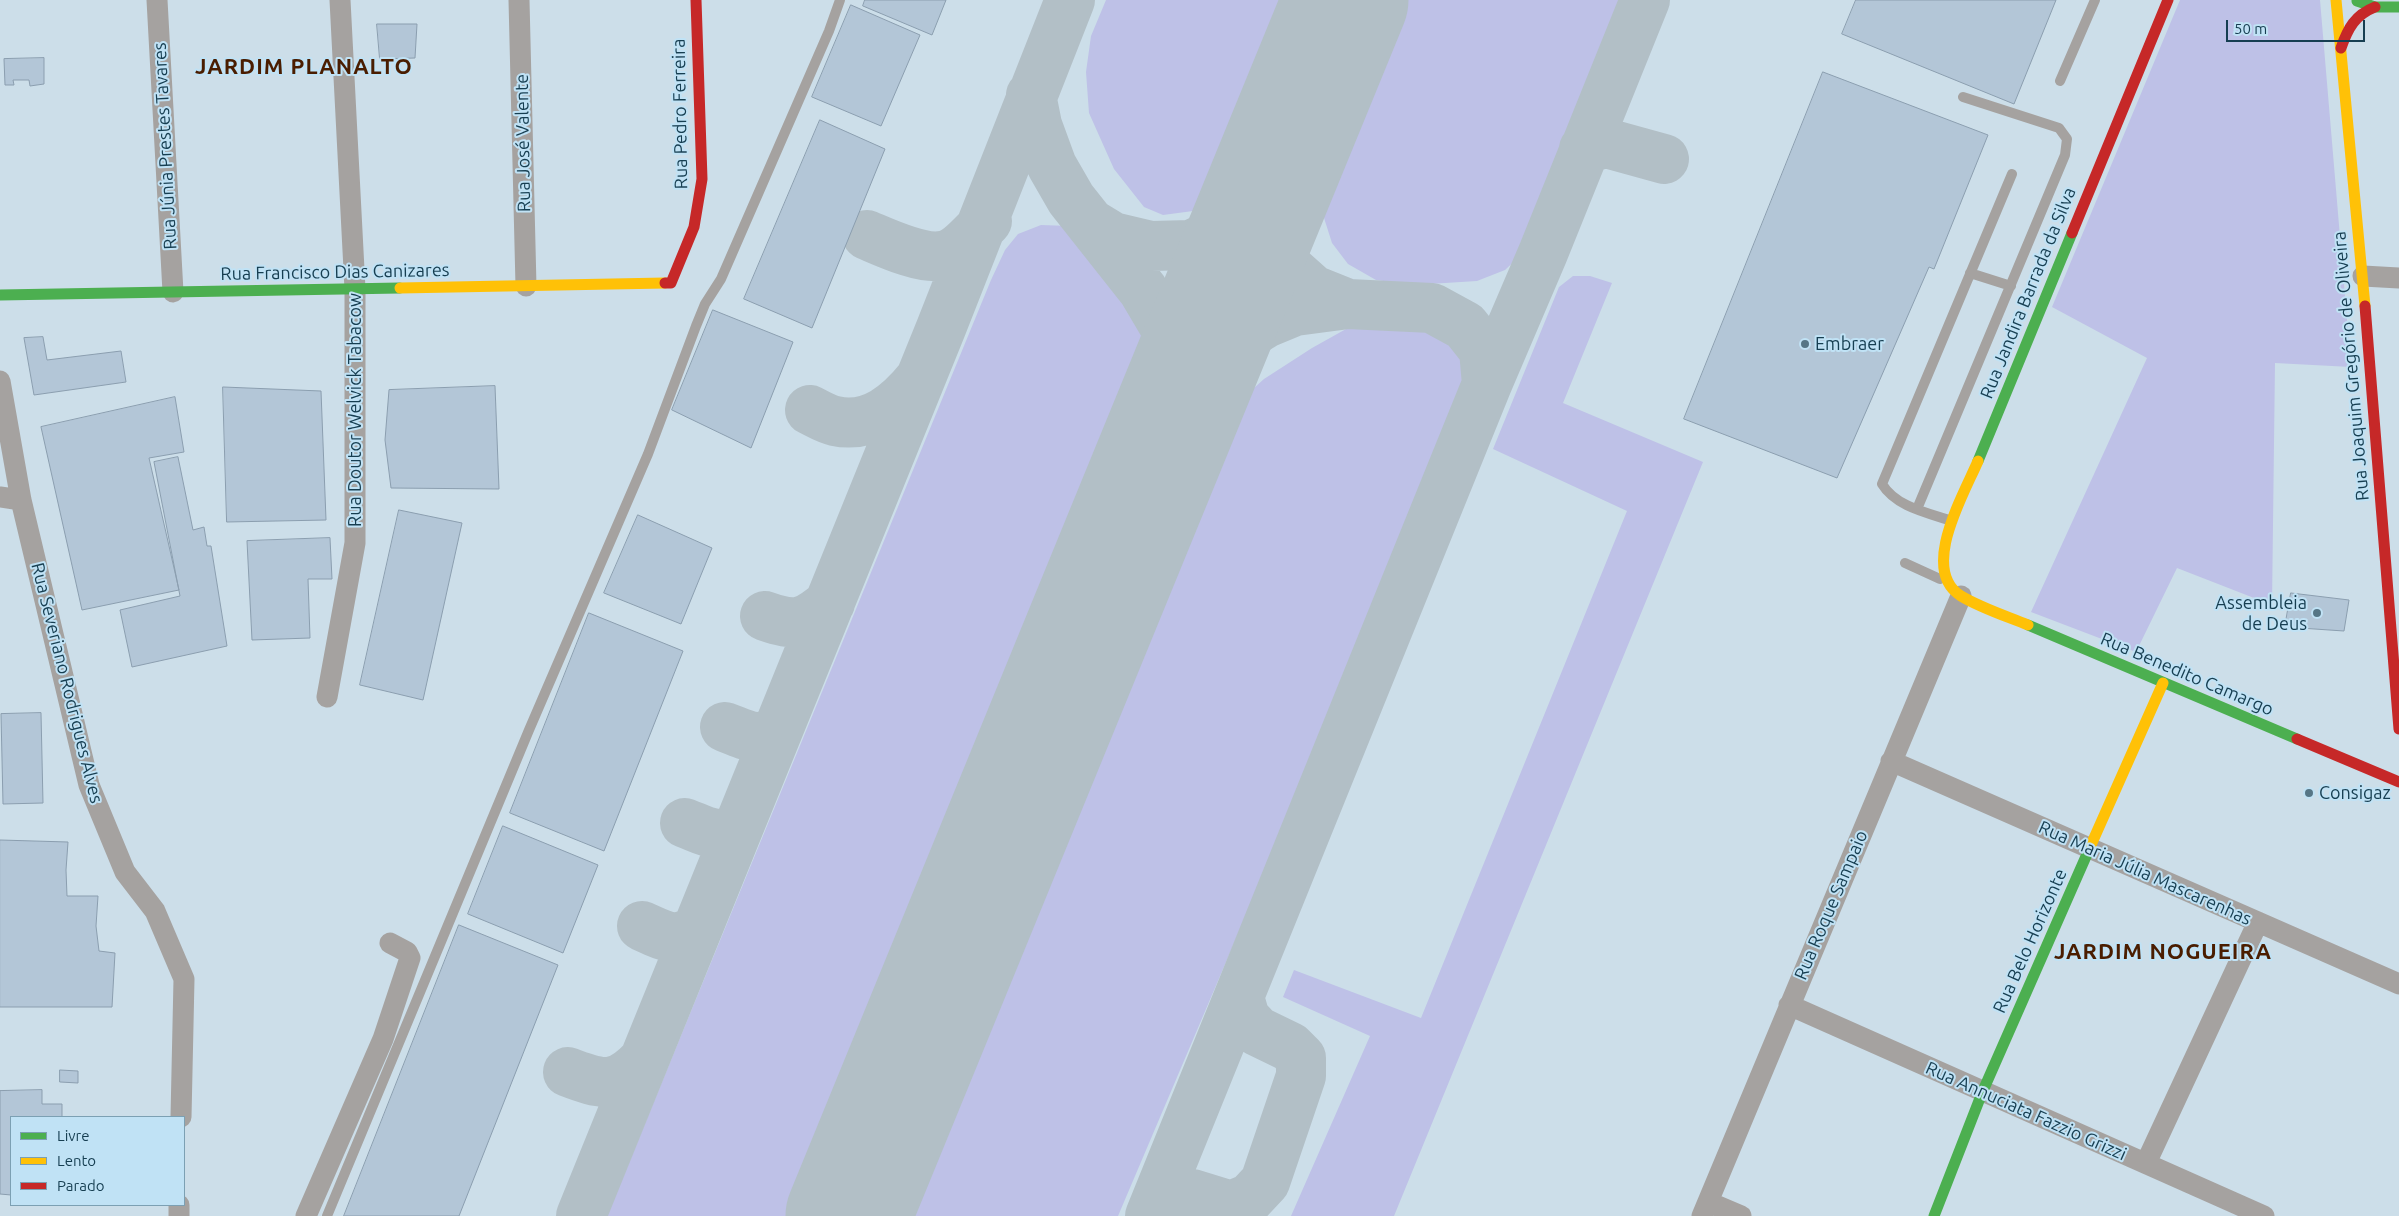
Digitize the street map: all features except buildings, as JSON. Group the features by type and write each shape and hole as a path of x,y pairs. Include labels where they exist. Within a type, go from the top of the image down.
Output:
{"street":[{"name":"Rua Júnia Prestes Tavares","path":"157,0 173,292"},
{"name":"Rua Doutor Welvick Tabacow","path":"327,697 354,543 355,289 340,0"},
{"name":"Rua José Valente","path":"519,0 526,286"},
{"name":"Rua Pedro Ferreira","path":"671,283 694,227 702,179 696,0"},
{"name":"Rua Jandira Barrada da Silva","path":"1945,581 1941,560 1953,522 2168,0"},
{"name":"Rua Joaquim Gregório de Oliveira","path":"2336,0 2362,276 2391,533 2399,729"},
{"path":"2356,0 2374,7 2399,7"},
{"path":"2341,48 2354,19 2362,12 2374,7"},
{"path":"2362,276 2399,278"},
{"name":"Rua Francisco Dias Canizares","path":"0,295 671,283"},
{"name":"Rua Severiano Rodrigues Alves","path":"0,381 21,500 89,785 124,872 155,911 184,979 181,1116"},
{"path":"0,497 21,500"},
{"path":"1945,581 1961,596"},
{"name":"Rua Benedito Camargo","path":"1961,596 2399,782"},
{"name":"Rua Roque Sampaio","path":"1705,1209 1961,596"},
{"name":"Rua Belo Horizonte","path":"1934,1216 1982,1093 2163,683"},
{"name":"Rua Maria Júlia Mascarenhas","path":"1891,761 2399,984"},
{"path":"2146,1163 2258,922"},
{"path":"306,1216 383,1038 410,958 406,952 390,943"},
{"name":"Rua Annuciata Fazzio Grizzi","path":"1789,1006 1982,1093 2264,1216"},
{"path":"1705,1209 1741,1216"}],"lane":[{"path":"327,1216 528,730 648,454 705,304 721,279 829,31 840,0"},
{"path":"2060,80 2094,0"},
{"path":"1917,509 2064,155 2067,139 2059,128 1963,97"},
{"path":"1953,522 1917,509 1889,495 1882,484 2012,174"},
{"path":"1970,273 2010,286"},
{"path":"1905,563 1945,581"}],"shaded area":[{"path":"1106,0 1311,0 1240,172 1223,196 1193,211 1163,215 1144,207 1114,169 1089,113 1086,72 1091,36"},
{"path":"1397,0 1629,0 1534,231 1523,253 1505,270 1477,281 1413,285 1376,280 1348,264 1332,243 1317,196"},
{"path":"2180,0 2320,0 2351,367 2275,363 2272,605 2177,568 2136,652 2031,612 2147,358 2052,307"},
{"path":"1041,225 1069,226 1092,241 1147,315 1156,336 1155,366 1147,396 812,1216 607,1216 991,280 1005,250 1018,234"},
{"path":"1573,276 1590,276 1612,283 1563,403 1703,462 1394,1216 1291,1216 1370,1036 1283,997 1294,970 1421,1018 1627,511 1493,449 1559,287"},
{"path":"1392,317 1440,325 1460,337 1473,358 1473,381 1118,1216 910,1216 908,1206 1218,433 1233,407 1264,379 1312,348 1355,324"}],"taxiway":[{"path":"581,1216 941,328 1070,0"},
{"path":"1150,1216 1487,384 1543,253 1645,0"},
{"path":"1031,95 1037,125 1052,166 1071,199 1090,223 1113,237 1151,246 1191,245 1234,225 1263,191 1290,136 1267,207 1272,237 1285,265 1313,290 1348,304 1432,308 1465,326 1484,350 1487,384"},
{"path":"1584,149 1606,143 1664,159"},
{"path":"867,235 913,253 941,256 947,255 960,247 987,221"},
{"path":"1090,223 1143,290 1172,339 1178,377 1177,411 1200,374 1230,345 1266,323 1295,311 1348,304"},
{"path":"810,410 825,418 848,423 872,418 883,413 903,398 920,379"},
{"path":"765,616 785,622 800,622 814,615 830,603"},
{"path":"725,727 753,737 766,736 779,727"},
{"path":"685,823 718,834 731,832 738,828"},
{"path":"642,926 670,937 689,934 697,929"},
{"path":"1159,1194 1174,1192 1192,1194 1231,1206 1250,1198 1265,1182 1301,1076 1301,1058 1290,1047 1257,1031 1245,1018 1239,997"},
{"path":"568,1072 590,1080 608,1082 625,1076 643,1061"},
{"path":"851,1208 852,1216"}],"runway":[{"path":"848,1216 1346,0"}],"traffic: fast":[{"path":"2357,1 2375,7 2399,7"},
{"path":"1978,461 2072,233"},
{"path":"0,295 400,288"},
{"path":"2028,625 2297,739"},
{"path":"1934,1216 1982,1093 2091,845"}],"traffic: slow":[{"path":"2336,0 2365,306"},
{"path":"400,288 665,283"},
{"path":"1978,461 1948,531 1944,551 1944,569 1949,584 1961,596 2028,625"},
{"path":"2091,845 2163,683"}],"traffic: jam":[{"path":"665,283 671,283 694,227 702,179 696,0"},
{"path":"2072,233 2168,0"},
{"path":"2341,48 2346,34 2357,18 2375,7"},
{"path":"2365,306 2399,729"},
{"path":"2297,739 2399,782"}],"place":[{"name":"Embraer","path":"1805,344"},
{"name":"Assembleia de Deus","path":"2317,613"},
{"name":"Consigaz","path":"2309,793"}],"district":[{"name":"JARDIM PLANALTO","path":"304,67"},
{"name":"JARDIM NOGUEIRA","path":"2163,952"}]}
